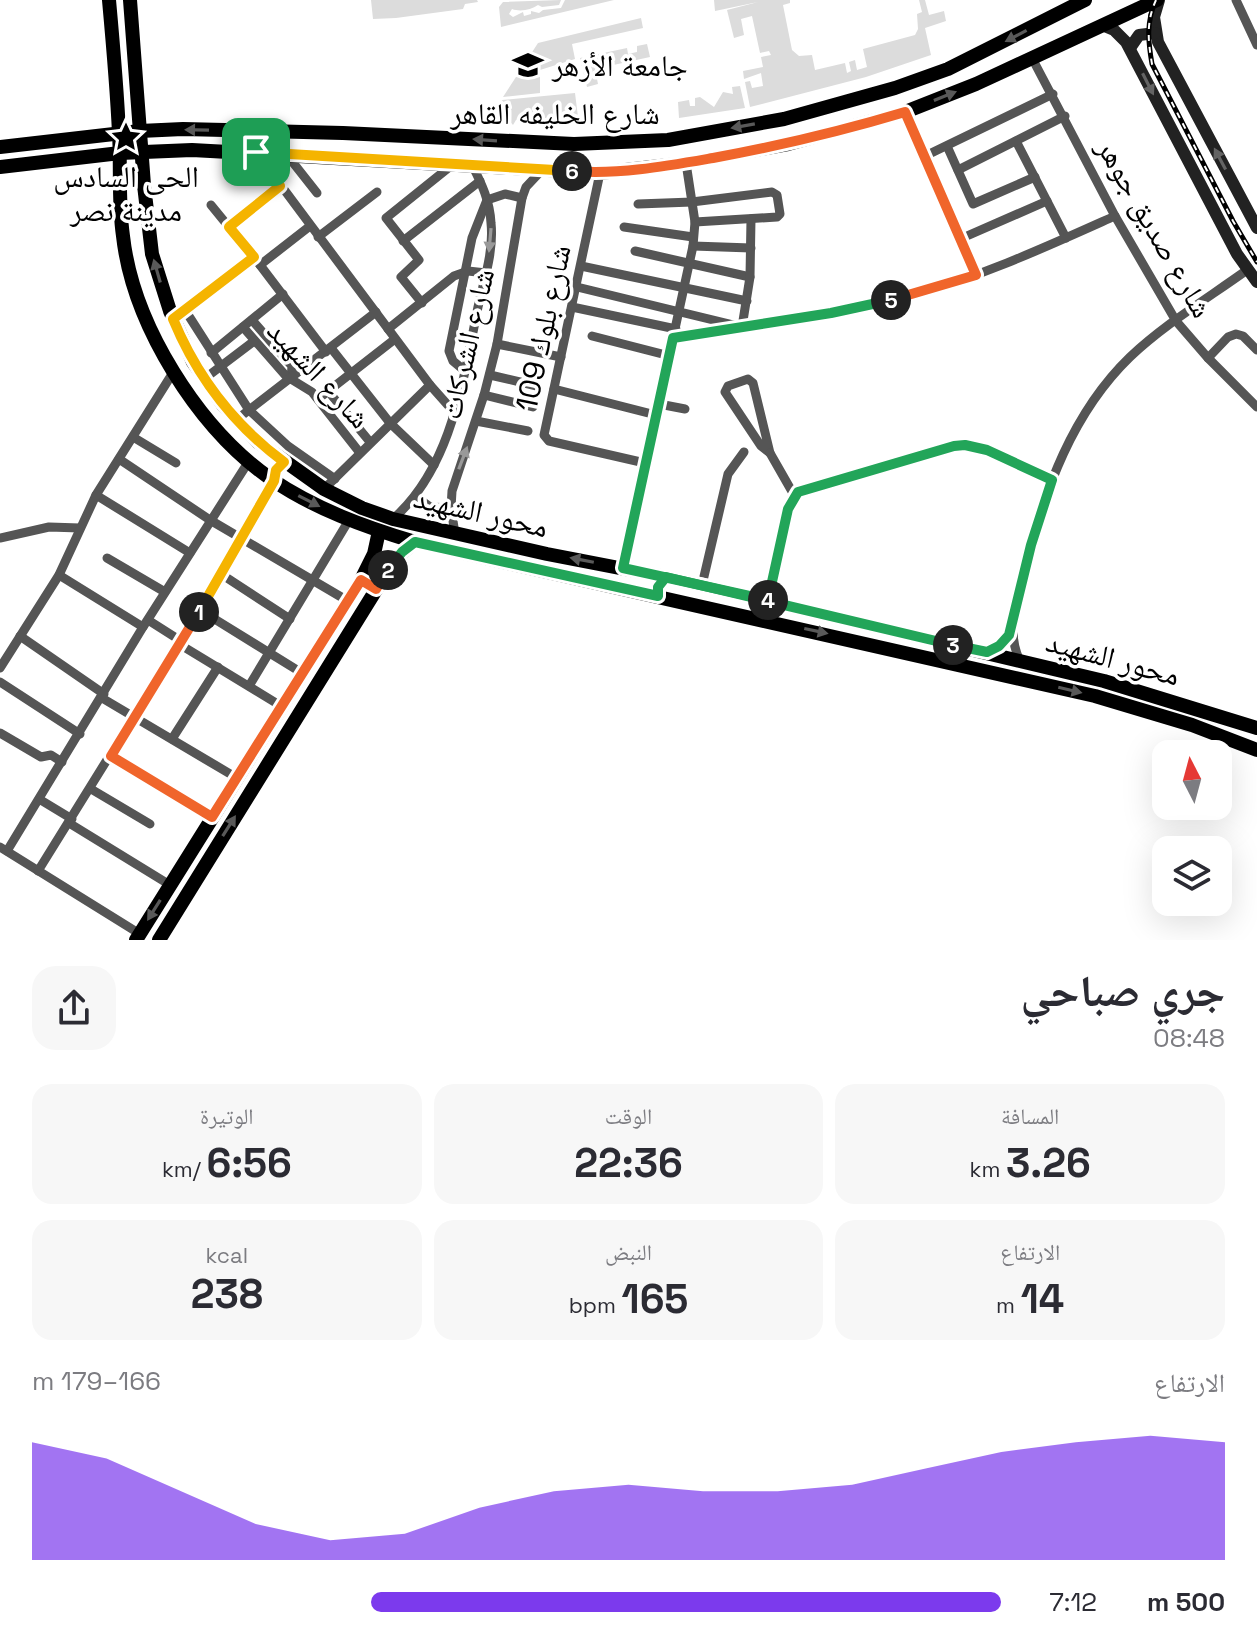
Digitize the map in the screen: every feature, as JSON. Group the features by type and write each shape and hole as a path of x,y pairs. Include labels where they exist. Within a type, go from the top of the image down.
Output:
{"main road":[{"name":"محور الشهيد","path":"109,0 119,133 122,235 131,276 148,324 174,371 205,415 249,461 274,481 349,520 415,542 1095,696 1192,725 1257,750"},
{"name":"محور الشهيد","path":"130,0 143,174 154,264 179,314 204,379 236,420 284,462 330,484 362,508 393,519 640,571 987,652 1143,691 1257,728"},
{"name":"شارع الخليفه القاهر","path":"0,147 140,131 343,133 615,144 668,140 830,108 948,69 1085,0"},
{"name":"شارع الخليفه القاهر","path":"0,167 120,153 192,150 600,173 686,163 788,144 905,112 1158,0"},
{"path":"830,108 824,121 835,133"},
{"path":"784,119 791,131 788,144"},
{"path":"343,133 352,148 345,160"},
{"path":"380,161 374,149 385,137"},
{"path":"120,176 143,174"},
{"path":"205,415 218,415 223,405"},
{"path":"274,481 276,470 284,462"},
{"path":"138,937 361,580 374,554 379,531"},
{"path":"159,940 376,589 396,558 415,542"},
{"path":"639,592 643,582 640,571"},
{"path":"658,596 658,587 666,577"},
{"path":"361,580 376,589"}],"street":[{"path":"1158,0 1154,17 1155,33 1257,228"},
{"path":"1236,0 1257,45"},
{"path":"1102,25 1119,33 1130,48 1247,270 1257,282"},
{"path":"1130,48 1139,35 1155,33"},
{"name":"شارع صديق جوهر","path":"1032,58 1115,216 1176,321 1257,407"},
{"path":"925,156 1053,94"},
{"path":"905,112 976,275"},
{"path":"958,170 1065,116"},
{"path":"1016,141 1066,238"},
{"path":"947,146 973,204 1035,177"},
{"path":"256,152 430,385 454,412"},
{"path":"287,155 317,193"},
{"path":"623,568 690,264 695,222 686,163"},
{"path":"422,303 402,279 419,261 388,223 387,215 453,165"},
{"name":"شارع الشركات","path":"393,519 415,496 434,465 465,371 492,230 487,200 472,165"},
{"name":"شارع الشركات","path":"455,534 451,508 453,482 490,375 522,198 526,187 542,169"},
{"name":"شارع بلوك 109","path":"600,173 544,435 547,440 645,463"},
{"path":"403,241 480,181"},
{"path":"229,227 280,186"},
{"path":"318,237 377,192"},
{"path":"638,204 775,193 779,215 695,222"},
{"path":"465,371 453,361 449,351 475,230 487,200 505,194 522,198"},
{"path":"960,239 1047,201"},
{"path":"211,205 390,423 434,465"},
{"path":"572,307 674,333 742,327 905,297 976,275 1115,216"},
{"path":"742,327 750,277 751,219"},
{"path":"310,226 179,314 211,353 249,410 330,484 430,385"},
{"path":"624,227 693,242 751,248"},
{"path":"635,251 750,277"},
{"path":"581,266 747,301"},
{"path":"987,652 1005,641 1012,629 1031,545 1052,480 1076,427 1113,375 1152,338 1247,270"},
{"path":"388,329 454,276 464,272 486,273"},
{"path":"577,287 742,327"},
{"path":"211,353 283,294"},
{"path":"236,420 376,312"},
{"path":"252,320 292,366 291,379"},
{"name":"شارع الشهيد","path":"243,327 286,376 309,389 360,453"},
{"path":"1208,358 1228,337 1236,334 1243,336 1257,350"},
{"path":"592,336 670,356"},
{"path":"318,399 395,339"},
{"path":"204,379 254,341"},
{"path":"497,344 561,357"},
{"path":"0,668 59,575 96,495 174,371"},
{"path":"490,375 537,386"},
{"path":"770,453 761,446 726,394 728,386 748,379 753,381 770,453 794,495"},
{"path":"554,389 656,415"},
{"path":"328,391 370,442"},
{"path":"484,395 533,407"},
{"path":"659,404 685,409"},
{"path":"476,421 528,431"},
{"path":"133,437 176,463"},
{"path":"768,601 788,509 794,495 804,489 965,445 987,450 1052,480"},
{"path":"702,585 728,474 744,452"},
{"path":"119,459 210,520 348,601"},
{"path":"138,937 4,849 39,799 249,461"},
{"path":"38,871 200,610 274,481"},
{"path":"96,495 190,553"},
{"path":"415,496 430,507 451,508"},
{"path":"249,686 349,520"},
{"path":"0,538 49,527 80,528"},
{"path":"107,558 165,592"},
{"path":"221,574 290,619"},
{"path":"59,575 180,643 281,706"},
{"path":"200,610 302,673"},
{"path":"1012,629 1020,661"},
{"path":"20,636 135,717 237,778"},
{"path":"172,739 218,667"},
{"path":"0,682 80,734"},
{"path":"0,733 41,757 51,755 62,762"},
{"path":"111,756 212,817"},
{"path":"91,789 150,824"},
{"path":"39,799 170,885"}],"shaded area":[{"path":"371,0 478,2 465,4 463,9 373,19"},
{"path":"561,0 559,5 512,9 509,14 513,17 523,12 524,16 531,14 531,11 539,13 561,8 565,0 614,0 501,27 499,7 503,2"},
{"path":"714,0 790,0 790,3 783,5 792,50 799,56 812,55 815,70 845,63 847,73 851,71 849,62 855,60 857,70 867,67 863,49 915,35 918,29 917,14 922,12 919,0 925,0 929,15 944,11 946,21 925,28 931,55 866,77 750,107 745,82 750,81 752,88 763,86 761,73 744,79 743,71 763,67 761,57 771,55 769,51 760,53 752,16 741,19 744,35 734,38 727,10 758,2 715,11"},
{"path":"641,18 643,28 572,44 575,59 540,70 540,93 503,97 538,43"},
{"path":"647,44 650,57 595,69 598,84 587,87 580,58 627,48 628,54 637,52 637,46"},
{"path":"740,86 745,108 679,118 678,102 689,100 690,106 695,106 695,98 700,97 714,107 723,92 733,94 732,87"},
{"path":"575,93 579,125 519,124 516,120 513,125 498,108 502,100"}],"railway":[{"path":"1156,0 1149,32 1152,64 1257,262"}],"place":[{"name":"جامعة الأزهر","path":"528,65"},
{"name":"الحى السادس مدينة نصر","path":"126,137"}],"route":[{"path":"256,152 280,186 229,227 254,257 173,319 193,362 223,405 246,431 284,462 278,466 274,481 200,610 111,756 212,817 361,580 376,589 396,558 415,542 658,596 658,587 666,577 923,638 987,652 999,646 1009,635 1031,545 1052,480 976,446 954,446 798,492 788,509 768,601 702,585 666,577 623,568 673,338 846,310 905,297 976,275 905,112 788,144 686,163 600,173 345,160 256,152"}]}
